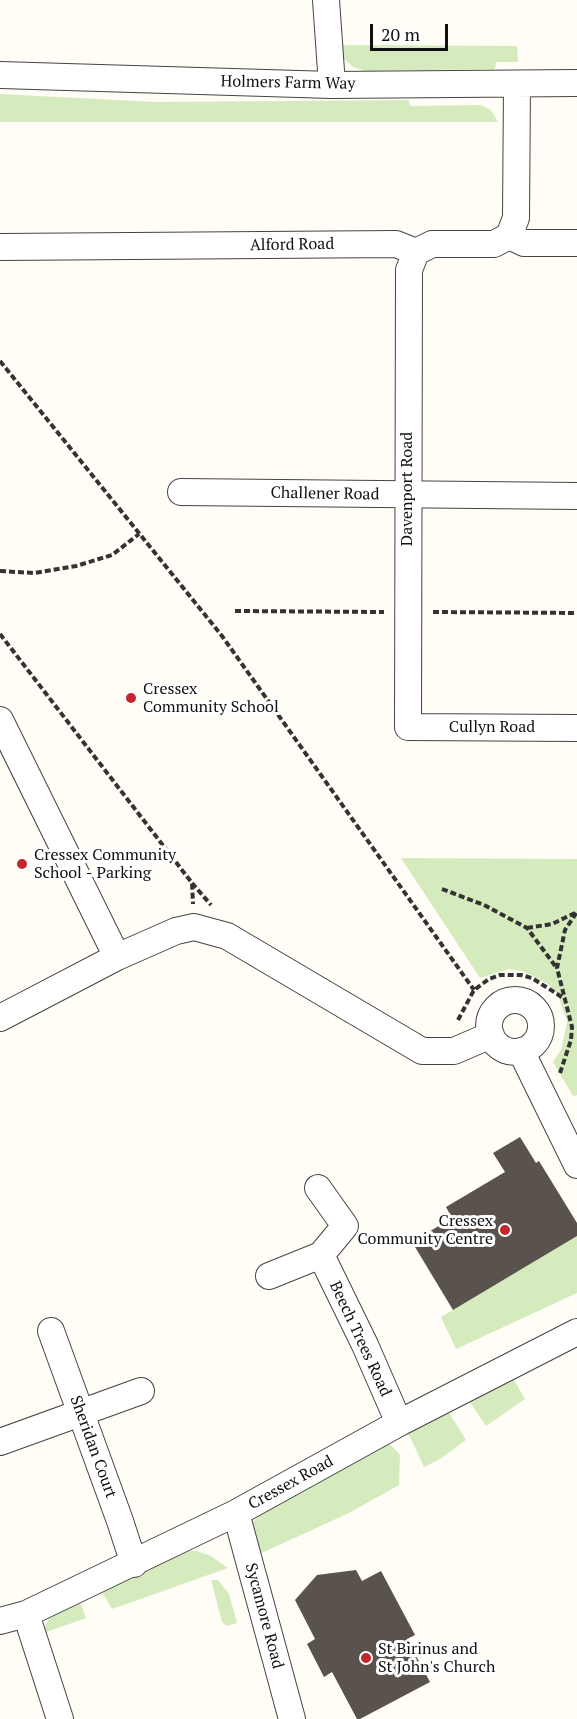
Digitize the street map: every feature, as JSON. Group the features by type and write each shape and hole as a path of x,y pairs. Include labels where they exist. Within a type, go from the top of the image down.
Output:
{"street":[{"path":"326,0 332,85"},
{"name":"Holmers Farm Way","path":"0,75 332,85 577,83"},
{"path":"416,252 432,243 494,244 509,236 516,218 518,84"},
{"path":"509,236 524,243 577,243"},
{"name":"Alford Road","path":"0,247 396,244 416,252"},
{"name":"Davenport Road","path":"408,727 406,495 409,270 416,252"},
{"name":"Challener Road","path":"181,492 577,496"},
{"path":"0,720 117,957"},
{"name":"Cullyn Road","path":"408,727 577,728"},
{"path":"0,1018 117,957 176,930 194,927 228,936 422,1051 454,1051 491,1035"},
{"path":"513,1000 530,1004 536,1011 541,1027 535,1042 521,1052 505,1050 498,1046 491,1035 489,1023 496,1007 513,1000"},
{"path":"521,1052 577,1165"},
{"path":"269,1276 321,1255 345,1226 318,1188"},
{"name":"Beech Trees Road","path":"321,1255 365,1345 399,1423"},
{"name":"Sheridan Court","path":"51,1331 134,1564"},
{"name":"Cressex Road","path":"0,1621 26,1614 236,1513 399,1423 577,1332"},
{"path":"0,1442 141,1391"},
{"name":"Sycamore Road","path":"236,1513 292,1719"},
{"path":"26,1614 60,1719"}],"path":[{"path":"0,362 222,636 474,990"},
{"path":"0,571 34,573 76,566 112,555 140,534"},
{"path":"0,634 192,883 194,927"},
{"path":"442,889 484,905 527,928 556,968 572,1027 566,1059 558,1077 540,1087"},
{"path":"527,928 552,924 576,912"},
{"path":"556,968 565,930 576,912"},
{"path":"452,1026 459,1019 474,990 482,983 500,975 521,975 540,981 566,999"}],"green space":[{"path":"338,45 517,46 518,62 496,62 495,69 364,71 353,67 343,58"},
{"path":"0,94 157,102 409,100 410,106 480,105 491,110 498,122 0,122"},
{"path":"401,858 577,859 577,1095 573,1096 553,1062 561,1050 567,1022 558,995 548,984 523,971 508,969 480,978"},
{"path":"577,1236 577,1293 456,1349 441,1317"},
{"path":"508,1378 514,1380 525,1399 486,1426 467,1398"},
{"path":"448,1411 466,1440 440,1459 424,1467 408,1433"},
{"path":"389,1443 400,1455 399,1485 349,1513 255,1556 250,1541 253,1522 263,1510"},
{"path":"180,1551 197,1551 211,1556 228,1568 112,1609 102,1592"},
{"path":"211,1580 218,1580 229,1594 237,1623 227,1626 222,1622"},
{"path":"80,1602 86,1618 41,1634 51,1615"}],"building":[{"name":"Cressex Community Centre","path":"520,1137 536,1163 539,1161 577,1223 577,1236 453,1310 412,1242 452,1218 446,1207 505,1172 493,1153"},
{"name":"St Birinus and St John's Church","path":"356,1570 362,1581 381,1571 415,1635 407,1639 430,1682 360,1719 357,1719 332,1672 324,1677 307,1644 315,1639 295,1600 317,1575"}],"place":[{"name":"Cressex Community School","path":"131,698"},
{"name":"Cressex Community School - Parking","path":"22,864"},
{"name":"Cressex Community Centre","path":"505,1230"},
{"name":"St Birinus and St John's Church","path":"366,1658"}]}
